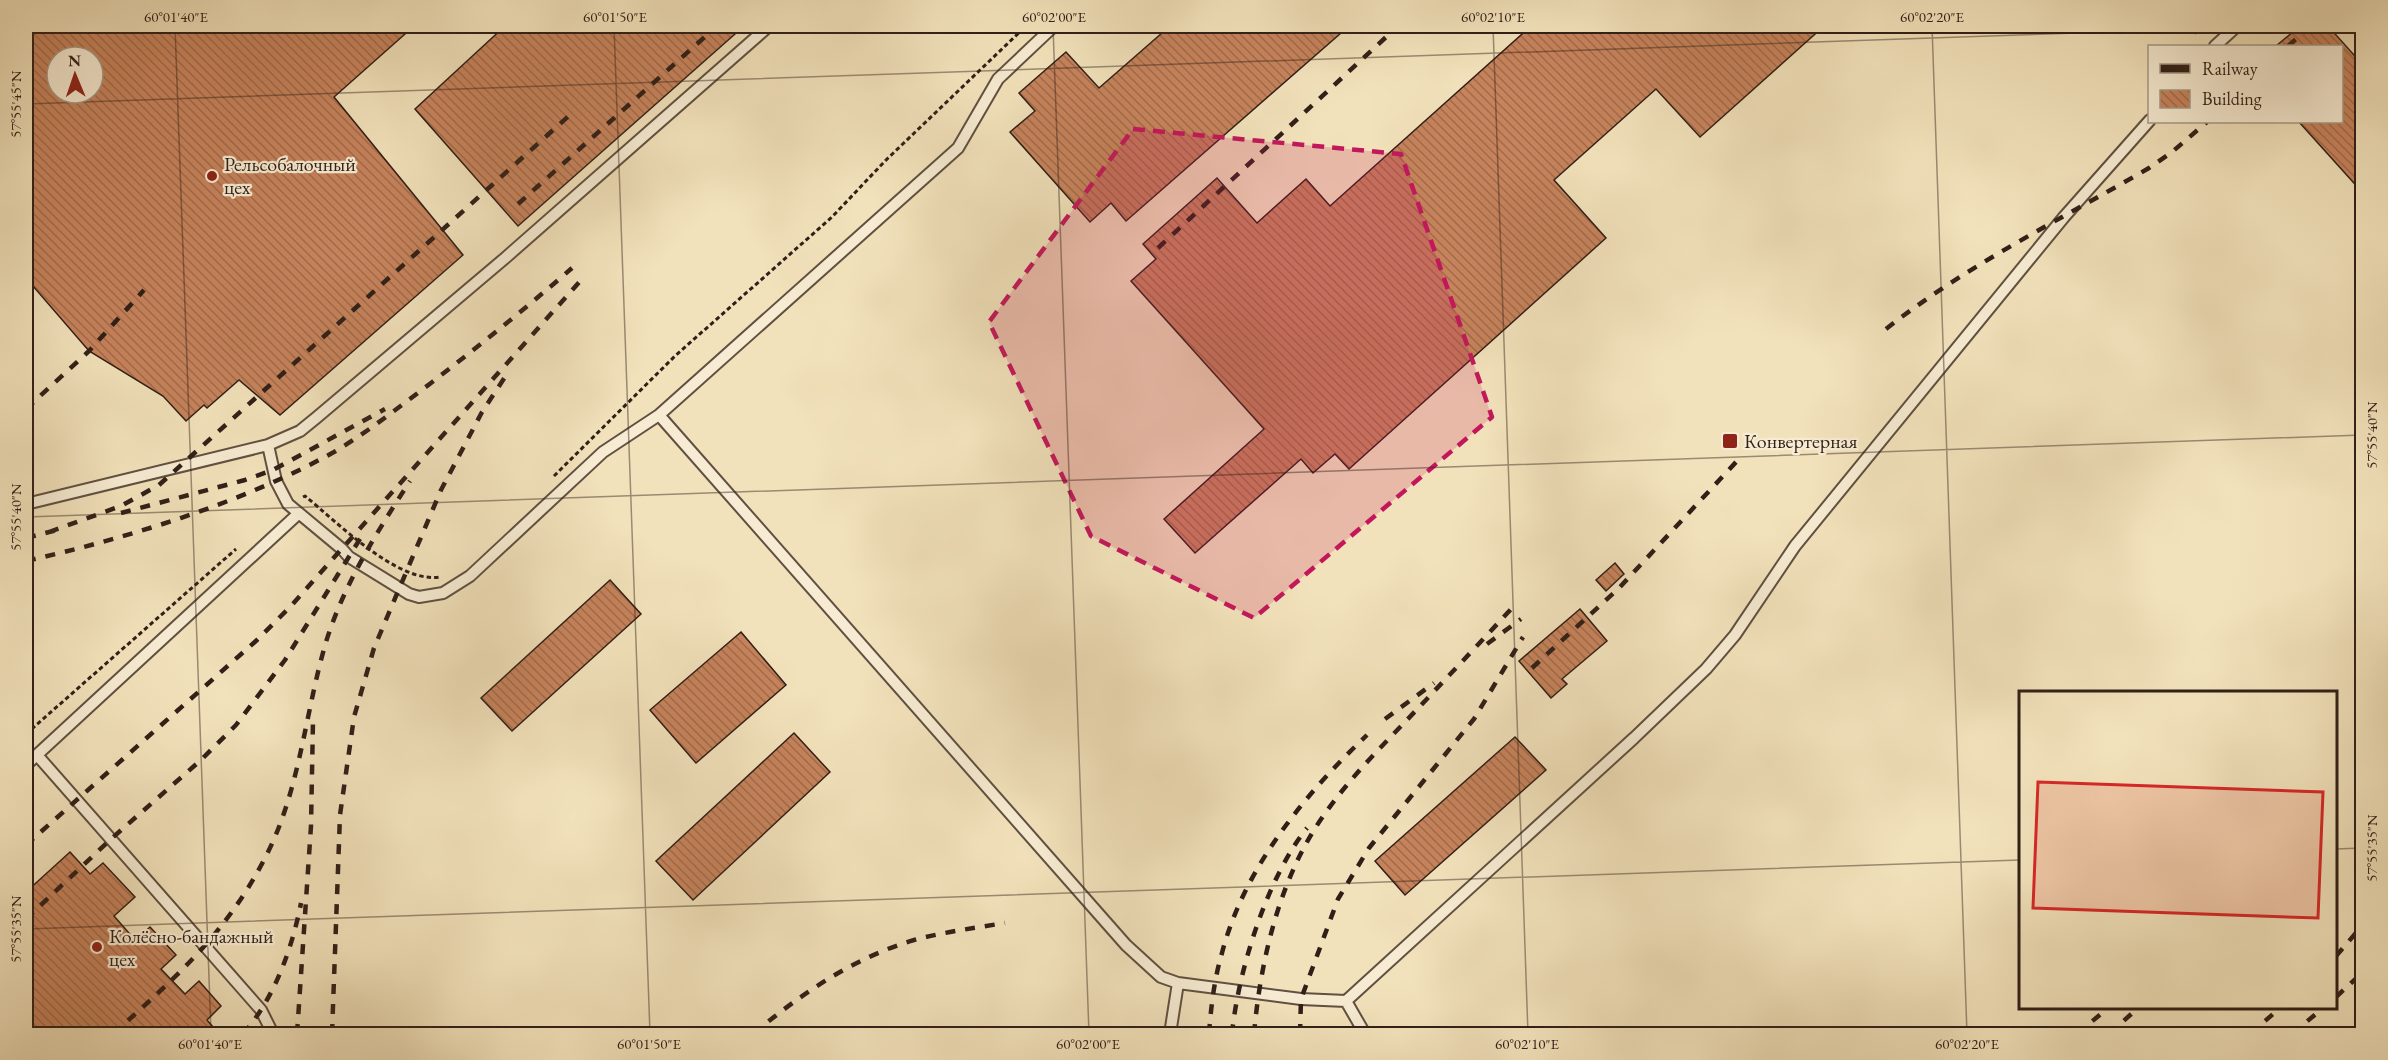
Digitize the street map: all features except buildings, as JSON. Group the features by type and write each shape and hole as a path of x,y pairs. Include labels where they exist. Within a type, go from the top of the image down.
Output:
{"lane":[{"path":"26,504 268,445 300,430 504,259 769,26"},
{"path":"268,445 276,481 288,504 298,514 359,565 398,588 419,597 443,593 470,576 603,452 659,415 958,148 998,79 1054,26"},
{"path":"2216,45 2237,26"},
{"path":"659,415 1126,945 1161,977 1178,983 1301,999 1346,1001 1634,738 1706,669 1735,635 1795,546 2064,217 2148,122"},
{"path":"26,765 298,514"},
{"path":"37,755 261,1010 273,1035"},
{"path":"1170,1035 1178,983"},
{"path":"1346,1001 1365,1035"}],"path":[{"path":"550,480 675,356 832,217 885,161 1026,26"},
{"path":"288,504 305,496 381,557 418,577 430,578 448,573"},
{"path":"26,734 245,542"}],"highlighted area":[{"path":"1133,129 1401,154 1492,417 1254,618 1091,536 989,322"}],"railway":[{"path":"518,204 717,26"},
{"path":"1158,248 1398,26"},
{"path":"2194,33 2201,26"},
{"path":"2289,45 2311,26"},
{"path":"49,532 121,506 159,485 572,113"},
{"path":"1886,329 1981,264 2149,168 2206,123"},
{"path":"26,561 184,517 261,487 334,452 371,428 431,383 572,268"},
{"path":"26,845 257,640 290,607 582,279"},
{"path":"26,409 89,351 144,290"},
{"path":"332,1034 340,815 354,717 374,648 441,490 482,412 507,374"},
{"path":"121,513 245,480 273,470 385,409"},
{"path":"1532,668 1619,588 1737,461"},
{"path":"113,1034 158,993 217,931 251,883 266,856 287,805 319,669 333,621 362,559 410,481"},
{"path":"26,538 57,530"},
{"path":"26,919 111,839 201,760 236,725 285,660 363,534"},
{"path":"1254,1034 1261,981 1272,929 1290,877 1314,830 1357,773 1512,608"},
{"path":"1487,644 1521,619"},
{"path":"1300,1034 1301,999 1338,899 1369,848 1474,719 1523,637"},
{"path":"1385,719 1434,683"},
{"path":"297,1034 311,826 313,720"},
{"path":"1209,1034 1219,963 1245,891 1279,834 1300,807 1367,735"},
{"path":"1232,1034 1241,982 1257,926 1279,872 1307,828"},
{"path":"243,1034 273,989 287,955 301,903"},
{"path":"753,1034 809,991 870,957 925,937 1005,923"},
{"path":"2337,955 2362,926"},
{"path":"2337,996 2362,973"},
{"path":"2077,1034 2107,1009"},
{"path":"2109,1034 2137,1009"},
{"path":"2250,1034 2279,1009"},
{"path":"2292,1034 2322,1009"}],"place":[{"name":"Рельсобалочный цех","path":"212,176"},
{"name":"Конвертерная","path":"1730,441"},
{"name":"Колёсно-бандажный цех","path":"97,947"}]}
